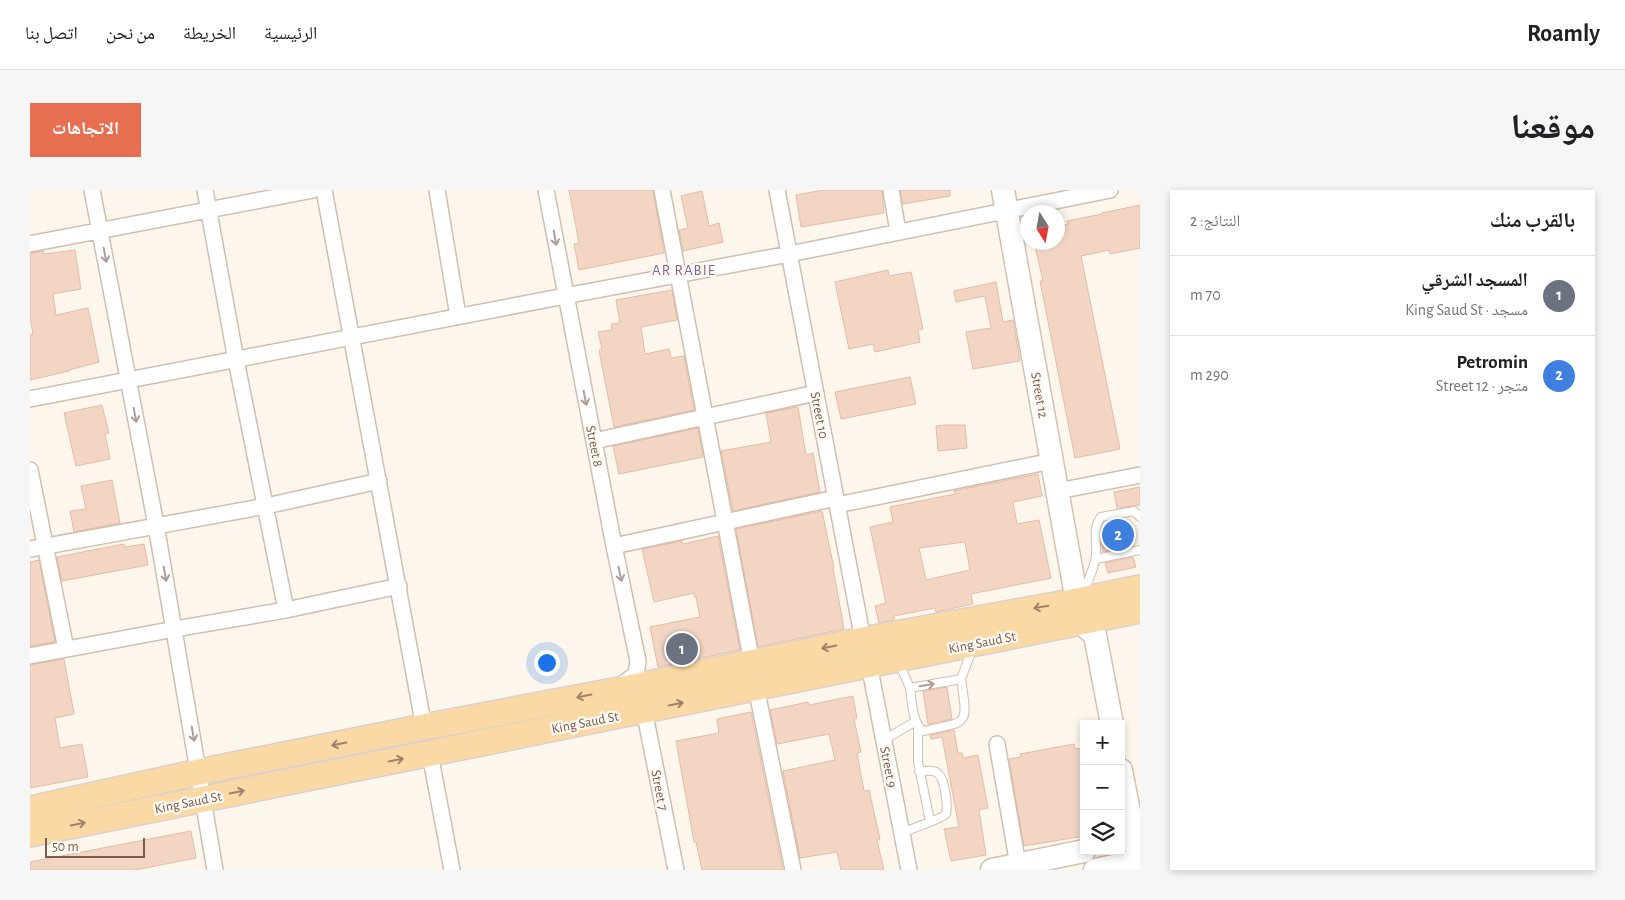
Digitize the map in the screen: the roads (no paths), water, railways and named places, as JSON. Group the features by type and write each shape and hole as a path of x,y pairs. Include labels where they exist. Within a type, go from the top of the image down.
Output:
{"main road":[{"name":"King Saud St","path":"30,834 975,644 1140,588"},
{"name":"King Saud St","path":"30,809 199,772 864,640 1080,608 1134,614"}],"street":[{"path":"92,190 175,629 215,870"},
{"path":"205,190 236,360 286,610"},
{"path":"30,244 313,190"},
{"path":"324,190 424,727"},
{"path":"437,190 458,316"},
{"name":"Street 8","path":"546,190 565,296 638,661 636,674 614,691"},
{"path":"662,190 752,663"},
{"name":"Street 10","path":"777,190 864,640"},
{"path":"891,190 898,232"},
{"path":"30,399 898,232 1005,200 1110,190"},
{"name":"Street 12","path":"1005,200 1080,608"},
{"path":"594,441 816,393"},
{"path":"614,546 724,522 1052,461"},
{"path":"30,470 38,548 66,649"},
{"path":"1058,491 1140,475"},
{"path":"38,548 266,506 379,481"},
{"path":"30,656 286,610 399,586"},
{"path":"1080,608 1095,636 1111,720"},
{"name":"Street 9","path":"869,664 909,870"},
{"path":"756,687 793,870"},
{"name":"Street 7","path":"644,710 676,870"},
{"path":"997,744 1018,865"},
{"path":"430,754 452,870"},
{"path":"1095,870 1133,853 1133,793 1125,778"},
{"path":"992,870 1080,852"}],"lane":[{"path":"1080,608 1096,559 1096,523 1100,517 1134,511 1140,517"},
{"path":"1096,559 1140,550"},
{"path":"917,724 924,730 959,723 964,718 966,713 961,679 975,644"},
{"path":"898,658 910,688 917,724 920,771 930,821"},
{"path":"910,688 961,679"},
{"path":"884,740 917,724"},
{"path":"902,833 942,818 946,814 947,808 943,781 940,775 935,772 920,771"}],"place":[{"name":"Petromin","path":"1118,535"},
{"name":"المسجد الشرقي","path":"682,649"}],"district":[{"name":"AR RABIE","path":"684,270"}]}
